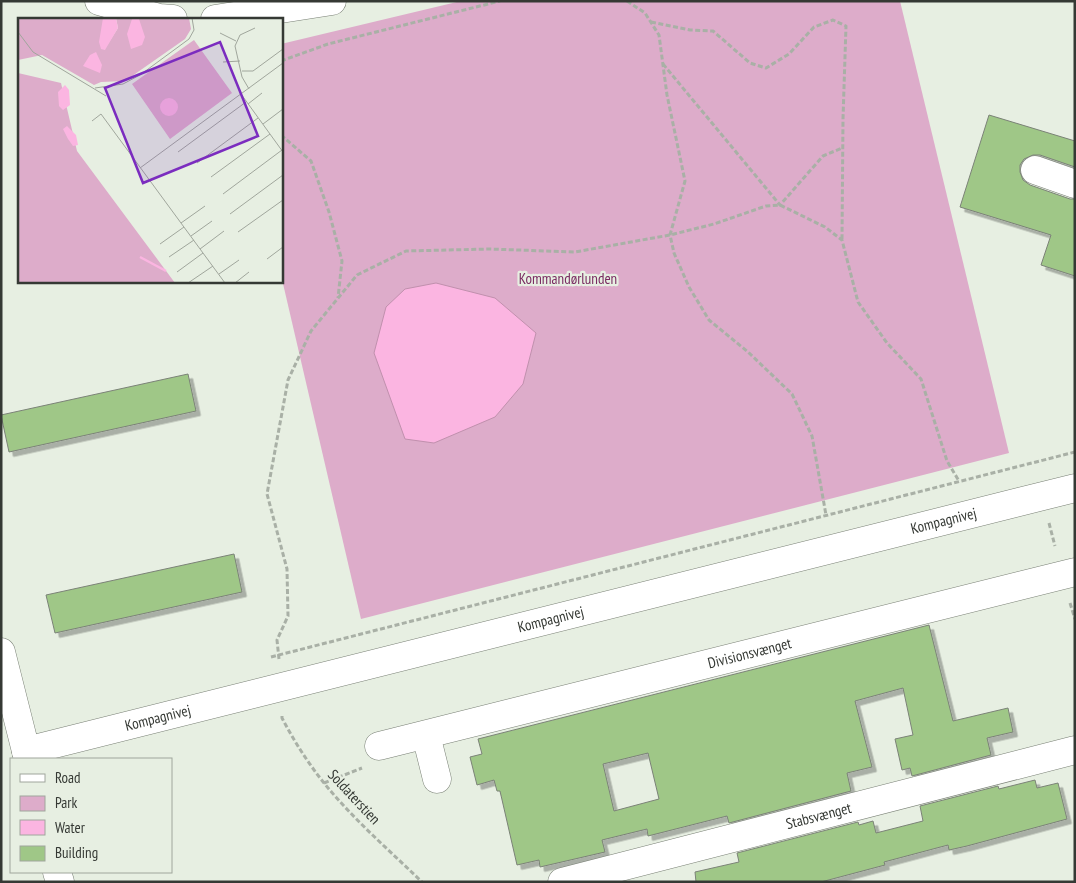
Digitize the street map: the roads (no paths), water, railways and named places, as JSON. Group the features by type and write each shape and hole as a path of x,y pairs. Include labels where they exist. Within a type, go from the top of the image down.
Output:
{"street":[{"path":"99,1 159,18"},
{"path":"222,18 332,1"},
{"path":"1035,170 1075,184"},
{"name":"Kompagnivej","path":"27,755 1042,496 1074,491"},
{"name":"Divisionsvænget","path":"379,746 1068,573"},
{"path":"1,652 27,755"},
{"path":"426,735 437,779"},
{"name":"Stabsvænget","path":"562,882 1075,750"}],"water":[{"path":"436,283 495,298 536,333 523,384 495,417 434,443 405,439 374,353 386,307 405,289"}],"park label":[{"name":"Kommandørlunden","path":"568,279"}]}
